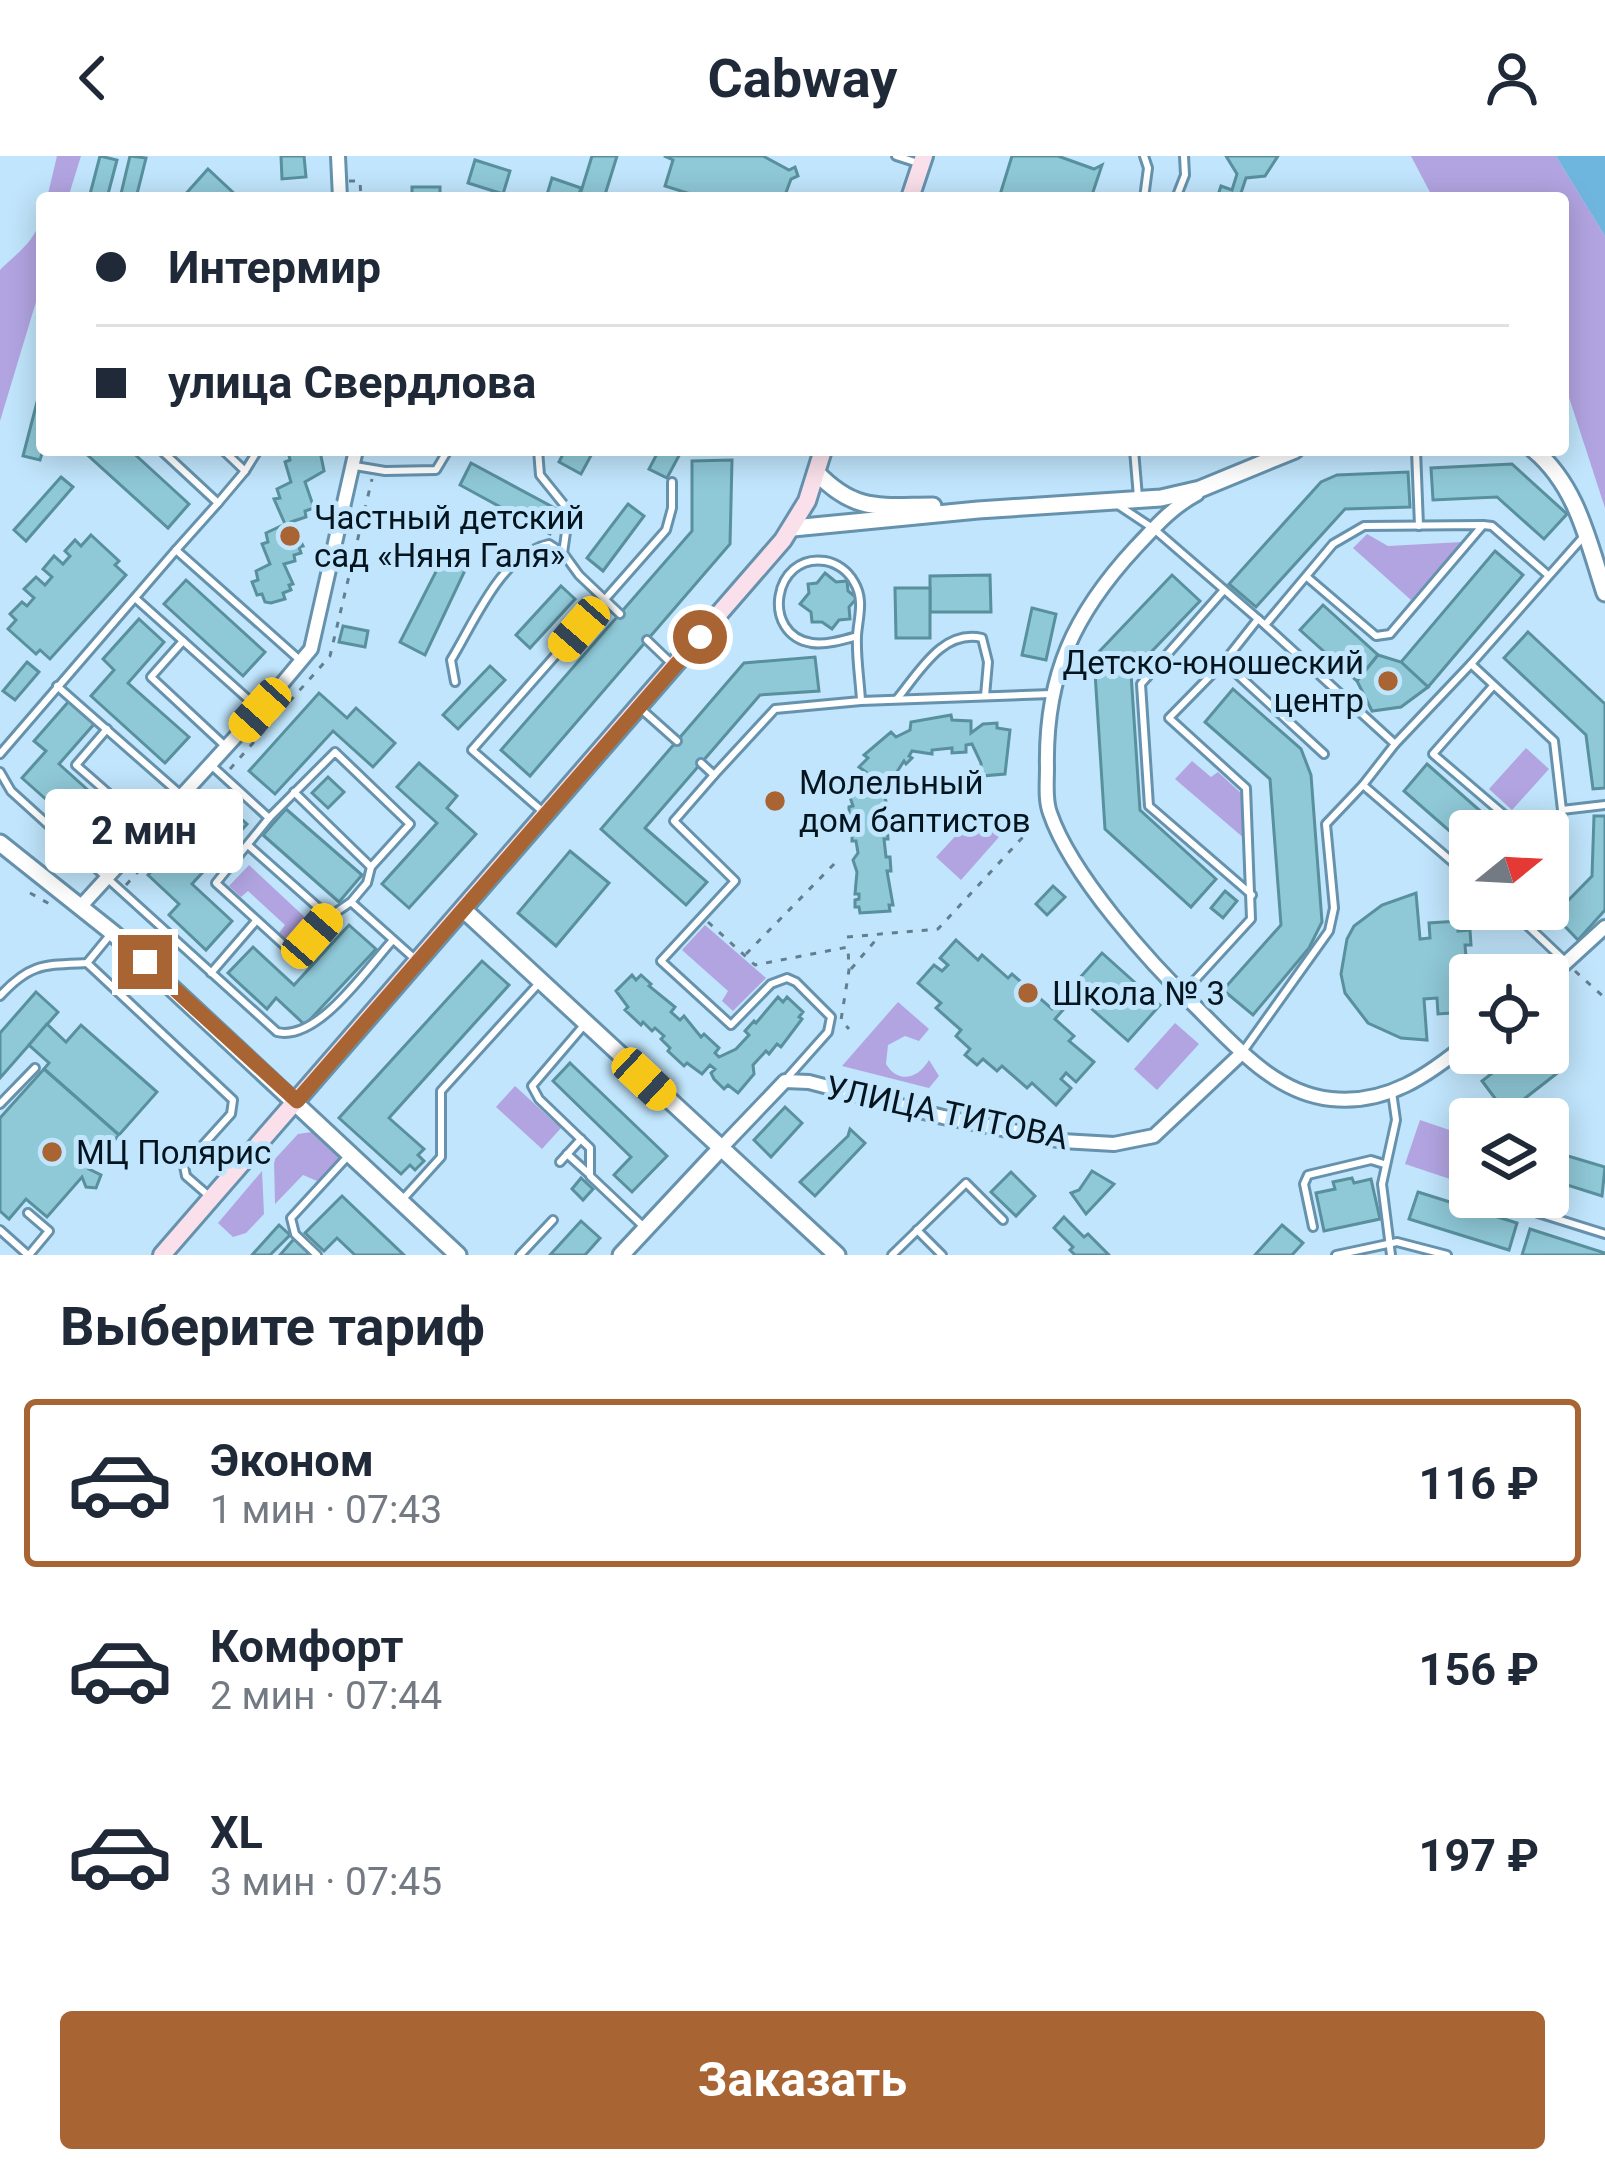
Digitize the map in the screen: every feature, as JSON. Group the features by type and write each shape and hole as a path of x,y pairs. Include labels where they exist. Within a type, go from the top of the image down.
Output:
{"main road":[{"path":"912,192 923,160"},
{"path":"162,1255 793,528 821,456"}],"street":[{"path":"338,156 340,192"},
{"path":"82,905 302,662 316,637 356,456"},
{"path":"793,528 978,509 1138,501 1178,495 1280,456"},
{"path":"1540,456 1563,481 1605,593"},
{"path":"816,472 834,491 856,502 978,509"},
{"path":"1222,480 1166,513 1100,587 1068,641 1051,694 1048,809 1066,849 1091,884 1182,994 1242,1053 1286,1084 1316,1097 1349,1100 1392,1092 1449,1058"},
{"path":"0,843 82,905 458,1255"},
{"path":"464,910 837,1255"},
{"path":"1569,963 1605,927"},
{"name":"УЛИЦА ТИТОВА","path":"621,1255 785,1081 809,1082 943,1117 1062,1141 1114,1144 1154,1136 1242,1053"}],"lane":[{"path":"896,156 923,160"},
{"path":"1144,156 1148,168 1145,192"},
{"path":"1178,192 1185,175 1184,156"},
{"path":"167,456 218,503"},
{"path":"229,456 245,471"},
{"path":"0,754 254,456"},
{"path":"355,466 436,470 444,456"},
{"path":"538,456 540,475 569,511 563,553"},
{"path":"1134,456 1138,501"},
{"path":"1416,456 1419,526"},
{"path":"547,815 472,750 666,530 672,482"},
{"path":"1114,503 1154,529 1395,744"},
{"path":"1306,577 1376,636 1390,634 1483,525"},
{"path":"1182,994 1251,919 1252,895 1246,788 1169,718 1333,544 1364,526 1492,526 1548,575"},
{"path":"1242,1053 1328,931 1334,908 1326,824 1586,535"},
{"path":"455,682 451,660 503,575 531,548 549,544 563,553 620,614"},
{"path":"176,550 302,662"},
{"path":"857,636 814,644 795,636 779,615 778,593 785,578 795,568 818,560 834,562 859,594 861,701"},
{"path":"1224,590 1141,684 1149,806 1252,895"},
{"path":"135,598 260,710"},
{"path":"895,701 949,640 966,634 982,638 986,647 985,696"},
{"path":"647,640 674,667"},
{"path":"183,641 151,677 226,747"},
{"path":"1224,662 1324,754"},
{"path":"1471,664 1554,741 1562,810 1605,806"},
{"path":"57,686 182,796"},
{"path":"1493,686 1433,754 1498,810"},
{"path":"785,1081 828,1032 831,1017 787,978 770,984 731,1025 661,961 736,881 674,821 776,709 1051,694"},
{"path":"640,708 677,741"},
{"path":"107,729 76,765 149,830"},
{"path":"334,752 410,824 371,867 368,883 295,956 215,883 269,818 334,752"},
{"path":"700,763 714,776"},
{"path":"211,765 269,818"},
{"path":"0,772 11,791 278,1032 295,1034 315,1025 393,940"},
{"path":"1363,785 1449,860"},
{"path":"294,792 371,867"},
{"path":"249,845 329,917"},
{"path":"351,902 418,962"},
{"path":"211,973 256,921"},
{"path":"1533,930 1558,954"},
{"path":"0,997 18,976 36,966 87,963 113,933"},
{"path":"87,963 233,1100 231,1114 184,1166 186,1176 212,1198"},
{"path":"402,1200 441,1157 441,1091 540,982"},
{"path":"585,1024 532,1086 592,1155 590,1176"},
{"path":"0,1104 34,1068"},
{"path":"1391,1255 1382,1193 1396,1120 1392,1092"},
{"path":"560,1162 581,1139"},
{"path":"317,1255 295,1234 291,1218 352,1152"},
{"path":"567,1154 646,1229"},
{"path":"1313,1227 1304,1184 1308,1175 1370,1160 1384,1164"},
{"path":"892,1255 966,1183 1003,1220"},
{"path":"0,1230 29,1255 50,1231 28,1213"},
{"path":"1554,1218 1605,1234"},
{"path":"520,1255 553,1220"},
{"path":"917,1231 942,1255"},
{"path":"1336,1255 1388,1243 1407,1243 1447,1255"}],"path":[{"path":"339,181 360,181 361,192"},
{"path":"847,937 938,929 1034,825"},
{"path":"746,954 837,861"},
{"path":"706,921 755,965 848,947 841,1020 849,1028"},
{"path":"849,970 882,934"},
{"path":"1569,965 1605,998"}],"shaded area":[{"path":"57,156 81,156 70,192 48,192"},
{"path":"1411,156 1556,156 1605,236 1605,508 1569,397 1569,192 1430,192"},
{"path":"36,230 36,302 0,421 0,270"},
{"path":"1367,534 1388,546 1462,542 1411,600 1353,548"},
{"path":"1526,748 1549,769 1512,810 1489,789"},
{"path":"1192,761 1211,777 1218,772 1243,795 1245,839 1175,779"},
{"path":"975,815 999,837 961,880 936,857"},
{"path":"249,865 310,922 290,943 279,933 285,925 248,891 241,897 229,886"},
{"path":"705,925 766,978 733,1011 722,1001 728,991 682,950"},
{"path":"898,1002 929,1029 919,1041 905,1036 888,1045 886,1064 908,1077 929,1060 939,1076 929,1088 842,1066"},
{"path":"1175,1023 1199,1044 1157,1090 1134,1069"},
{"path":"515,1086 561,1128 542,1149 496,1107"},
{"path":"1420,1120 1449,1130 1449,1179 1405,1164"},
{"path":"319,1131 340,1155 336,1165 317,1181 303,1175 275,1204 274,1160 298,1134"},
{"path":"262,1171 264,1214 246,1233 233,1237 218,1223"}],"water":[{"path":"1556,156 1605,156 1605,236"}],"building":[{"path":"100,156 117,160 109,192 91,192"},
{"path":"130,156 146,158 138,192 121,192"},
{"path":"281,156 304,156 306,177 282,179"},
{"path":"592,156 617,156 606,192 581,192"},
{"path":"664,156 763,156 789,170 795,167 798,176 791,179 786,192 684,192 665,186 673,160"},
{"path":"1012,156 1058,156 1094,169 1102,165 1093,192 1001,192"},
{"path":"1226,156 1278,156 1265,176 1246,178 1241,192 1219,192 1221,186 1232,190 1237,174"},
{"path":"475,160 510,171 504,192 468,183"},
{"path":"208,169 233,192 187,192"},
{"path":"552,178 581,188 580,192 548,192"},
{"path":"412,187 440,187 440,192 412,192"},
{"path":"36,406 36,456 41,456 40,460 23,456"},
{"path":"89,456 137,456 189,504 168,528"},
{"path":"289,456 321,456 324,471 305,482 314,508 291,522 303,546 294,555 295,561 284,564 291,590 283,593 285,599 271,603 257,595 252,582 258,580 256,571 270,564 262,544 268,542 266,533 285,524 274,499 280,498 277,489 291,482 285,462"},
{"path":"562,456 591,456 581,474 559,462"},
{"path":"656,456 679,456 667,478 649,469"},
{"path":"732,460 730,544 530,776 501,750 692,531 692,461"},
{"path":"471,463 562,512 550,534 460,485"},
{"path":"1512,464 1567,514 1544,539 1497,497 1433,500 1431,468"},
{"path":"1408,472 1410,507 1345,509 1256,607 1229,584 1321,482 1337,475"},
{"path":"61,477 73,487 26,541 14,530"},
{"path":"628,504 644,516 603,571 587,558"},
{"path":"91,535 119,561 115,565 126,575 50,659 40,650 36,654 8,629 16,620 10,614 34,598 24,589 36,577 45,585 52,577 43,569 54,556 63,564 70,556 65,551 75,540 81,546"},
{"path":"447,550 469,562 425,655 400,642"},
{"path":"1495,551 1523,575 1428,687 1401,662"},
{"path":"825,573 836,582 847,581 848,591 857,598 849,607 850,619 839,620 832,629 812,622 811,612 800,604 809,593 808,584 817,583"},
{"path":"990,575 991,612 930,612 930,576"},
{"path":"1172,575 1200,601 1131,673 1140,810 1216,879 1191,907 1105,829 1094,657"},
{"path":"186,580 265,652 243,676 164,604"},
{"path":"561,586 575,599 530,648 516,635"},
{"path":"895,588 930,588 930,638 896,638"},
{"path":"1323,605 1378,655 1357,681 1300,630"},
{"path":"1032,608 1056,614 1046,660 1022,655"},
{"path":"139,619 164,642 128,683 189,737 165,763 91,696 114,670 103,659"},
{"path":"343,626 368,631 365,647 339,642"},
{"path":"1528,632 1605,704 1605,788 1593,789 1586,735 1504,658"},
{"path":"1378,655 1401,662 1428,687 1401,707 1372,711 1357,681"},
{"path":"815,657 819,691 760,695 645,828 707,882 686,905 601,829 744,663"},
{"path":"27,662 39,672 15,700 3,691"},
{"path":"490,666 505,680 458,729 443,715"},
{"path":"1233,689 1301,749 1311,775 1322,922 1309,948 1253,1015 1223,990 1281,925 1270,779 1205,722"},
{"path":"319,693 347,718 356,708 395,743 373,767 333,731 275,794 249,771"},
{"path":"70,700 95,723 59,764 119,818 96,844 22,778 46,751 34,741"},
{"path":"951,715 952,720 971,721 971,733 983,724 997,723 997,728 1010,730 1005,774 981,776 972,744 966,745 966,752 952,753 952,748 932,750 932,754 912,751 912,758 881,787 887,804 882,805 883,825 887,825 888,839 884,839 893,905 890,911 860,913 855,907 859,894 855,894 853,860 858,853 852,841 856,833 849,822 849,807 853,806 849,794 853,794 852,787 860,787 866,772 859,767 868,758 864,755 891,732 896,737 910,730 911,722"},
{"path":"419,763 457,796 447,808 476,834 409,908 382,884 437,823 397,787"},
{"path":"1427,764 1479,810 1449,810 1449,831 1404,791"},
{"path":"328,777 344,792 328,808 312,793"},
{"path":"218,798 247,824 192,884 232,921 206,950 169,915 179,904 148,875"},
{"path":"286,809 362,875 339,902 263,835"},
{"path":"1594,816 1605,816 1605,910 1578,940 1568,930 1569,900 1592,876"},
{"path":"570,851 609,883 556,946 518,913"},
{"path":"1053,886 1065,897 1047,915 1036,904"},
{"path":"1225,891 1237,901 1223,918 1211,908"},
{"path":"1416,893 1420,939 1430,938 1429,923 1449,922 1449,930 1470,930 1471,945 1465,945 1466,954 1449,954 1449,1013 1438,1014 1437,998 1424,999 1427,1040 1401,1038 1368,1023 1345,993 1341,974 1347,939 1354,926 1382,905"},
{"path":"349,925 376,949 305,1025 276,998 267,1009 228,973 253,947 294,985"},
{"path":"956,940 978,960 982,955 1008,978 1012,974 1052,1009 1102,953 1160,1005 1128,1041 1076,995 1055,1019 1074,1036 1069,1041 1094,1062 1076,1082 1066,1073 1061,1079 1071,1088 1056,1105 1032,1083 1027,1088 1002,1066 997,1071 983,1059 977,1065 965,1055 970,1049 956,1036 961,1030 918,983 934,965 942,971 948,965 940,958"},
{"path":"482,961 509,985 389,1118 424,1149 418,1155 424,1161 401,1174 339,1118"},
{"path":"632,975 636,980 641,975 675,1007 671,1012 680,1020 684,1016 701,1037 704,1034 719,1048 715,1053 719,1057 736,1049 749,1035 745,1031 778,997 783,1002 787,997 803,1012 802,1019 781,1047 777,1044 769,1054 766,1051 753,1065 754,1074 738,1093 714,1079 715,1069 710,1065 702,1074 687,1063 684,1066 668,1051 661,1039 664,1036 641,1025 625,1010 628,1007 616,991"},
{"path":"36,992 58,1012 0,1078 0,1033"},
{"path":"47,1024 66,1042 81,1025 157,1092 119,1135 44,1069 49,1063 29,1045"},
{"path":"570,1063 667,1156 632,1192 614,1175 631,1157 553,1081"},
{"name":"МЦ Полярис","path":"44,1069 119,1135 89,1169 101,1175 96,1188 86,1187 82,1177 47,1217 26,1199 9,1219 0,1211 0,1118"},
{"path":"1491,1074 1556,1074 1525,1098 1495,1098 1482,1081"},
{"path":"785,1107 802,1123 771,1157 754,1140"},
{"path":"850,1129 865,1143 815,1196 800,1182"},
{"path":"1569,1156 1605,1167 1602,1196 1569,1186"},
{"path":"1092,1171 1114,1184 1086,1214 1071,1193 1079,1190"},
{"path":"1011,1172 1035,1196 1016,1216 991,1192"},
{"path":"581,1178 593,1189 583,1200 572,1189"},
{"path":"1352,1178 1354,1183 1371,1179 1380,1219 1324,1231 1316,1193 1335,1189 1333,1182"},
{"path":"1418,1192 1449,1202 1449,1218 1501,1218 1517,1223 1509,1250 1409,1219"},
{"path":"342,1196 404,1255 355,1255 337,1238 324,1251 305,1233"},
{"path":"1064,1217 1109,1255 1075,1255 1054,1228"},
{"path":"581,1221 600,1238 585,1255 550,1255"},
{"path":"279,1225 290,1235 270,1255 252,1255"},
{"path":"1282,1225 1303,1243 1292,1255 1255,1255"},
{"path":"1530,1229 1605,1253 1605,1255 1522,1255"},
{"path":"294,1239 311,1255 280,1255"}],"place":[{"name":"Частный детский сад «Няня Галя»","path":"290,536"},
{"name":"Детско-юношеский центр","path":"1388,681"},
{"name":"Молельный дом баптистов","path":"775,801"},
{"name":"Школа № 3","path":"1028,993"},
{"name":"МЦ Полярис","path":"52,1152"}],"route":[{"path":"145,962 297,1101 700,637"}]}
